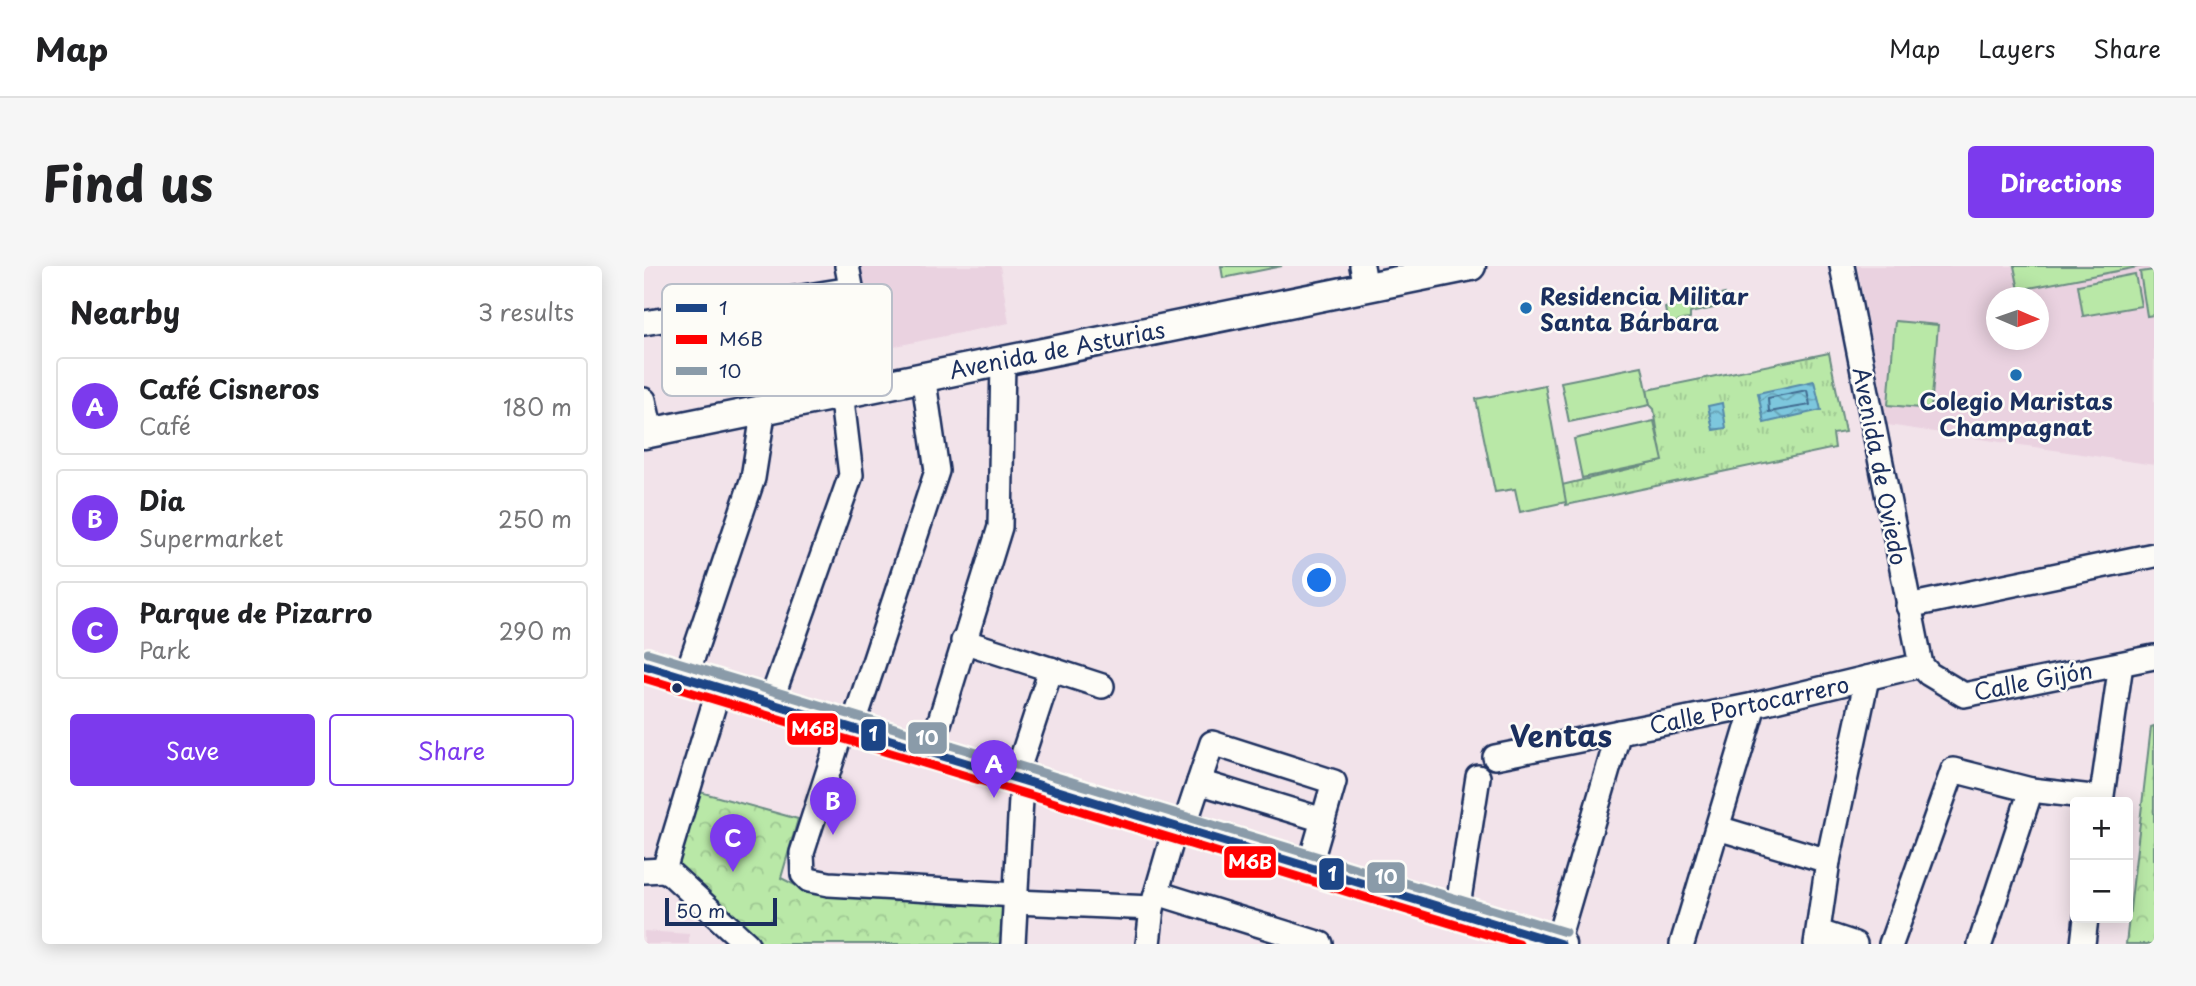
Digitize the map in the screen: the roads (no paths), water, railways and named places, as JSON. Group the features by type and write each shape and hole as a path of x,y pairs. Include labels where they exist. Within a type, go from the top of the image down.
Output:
{"main road":[{"name":"Avenida de Asturias","path":"892,381 1003,360 1364,277 1471,266"},
{"name":"Avenida de Asturias","path":"648,433 818,396"},
{"path":"644,665 1179,830 1559,943"}],"street":[{"path":"847,266 850,284"},
{"name":"Avenida de Oviedo","path":"1842,266 1921,666"},
{"path":"644,323 662,320"},
{"path":"930,753 1000,527 1003,360"},
{"path":"923,375 937,471 802,853 803,874 809,880 829,884 1016,899 1155,900 1254,934 1321,944"},
{"path":"770,704 851,475 842,396"},
{"path":"644,400 648,433"},
{"path":"685,677 753,478 764,408"},
{"path":"1908,606 2154,555"},
{"path":"963,641 1102,686"},
{"name":"Calle Gijón","path":"1921,666 1929,674 1964,695 2154,657"},
{"path":"2101,797 2121,664"},
{"name":"Calle Portocarrero","path":"1494,757 1754,705 1921,666"},
{"path":"1013,944 1018,780 1051,669"},
{"path":"1855,944 1817,938 1828,861 1867,678"},
{"path":"719,688 654,870 747,944"},
{"path":"1682,944 1754,705"},
{"path":"1559,943 1619,732"},
{"path":"1148,944 1155,900 1212,743 1334,782 1309,867"},
{"path":"1891,944 1953,771 2031,790 2080,797"},
{"path":"1457,912 1478,777"},
{"path":"1199,782 1323,820"},
{"path":"1979,944 2031,790"},
{"path":"1718,828 1828,861"},
{"path":"2083,944 2085,923"}],"water":[{"path":"1814,381 1821,410 1764,423 1758,393"},
{"path":"1722,403 1726,428 1713,430 1708,406"}],"place":[{"name":"Residencia Militar Santa Bárbara","path":"1526,308"},
{"name":"Colegio Maristas Champagnat","path":"2016,375"},
{"name":"Café Cisneros","path":"994,798"},
{"name":"Dia","path":"833,835"},
{"name":"Parque de Pizarro","path":"733,872"}],"district":[{"name":"Ventas","path":"1561,734"}]}
